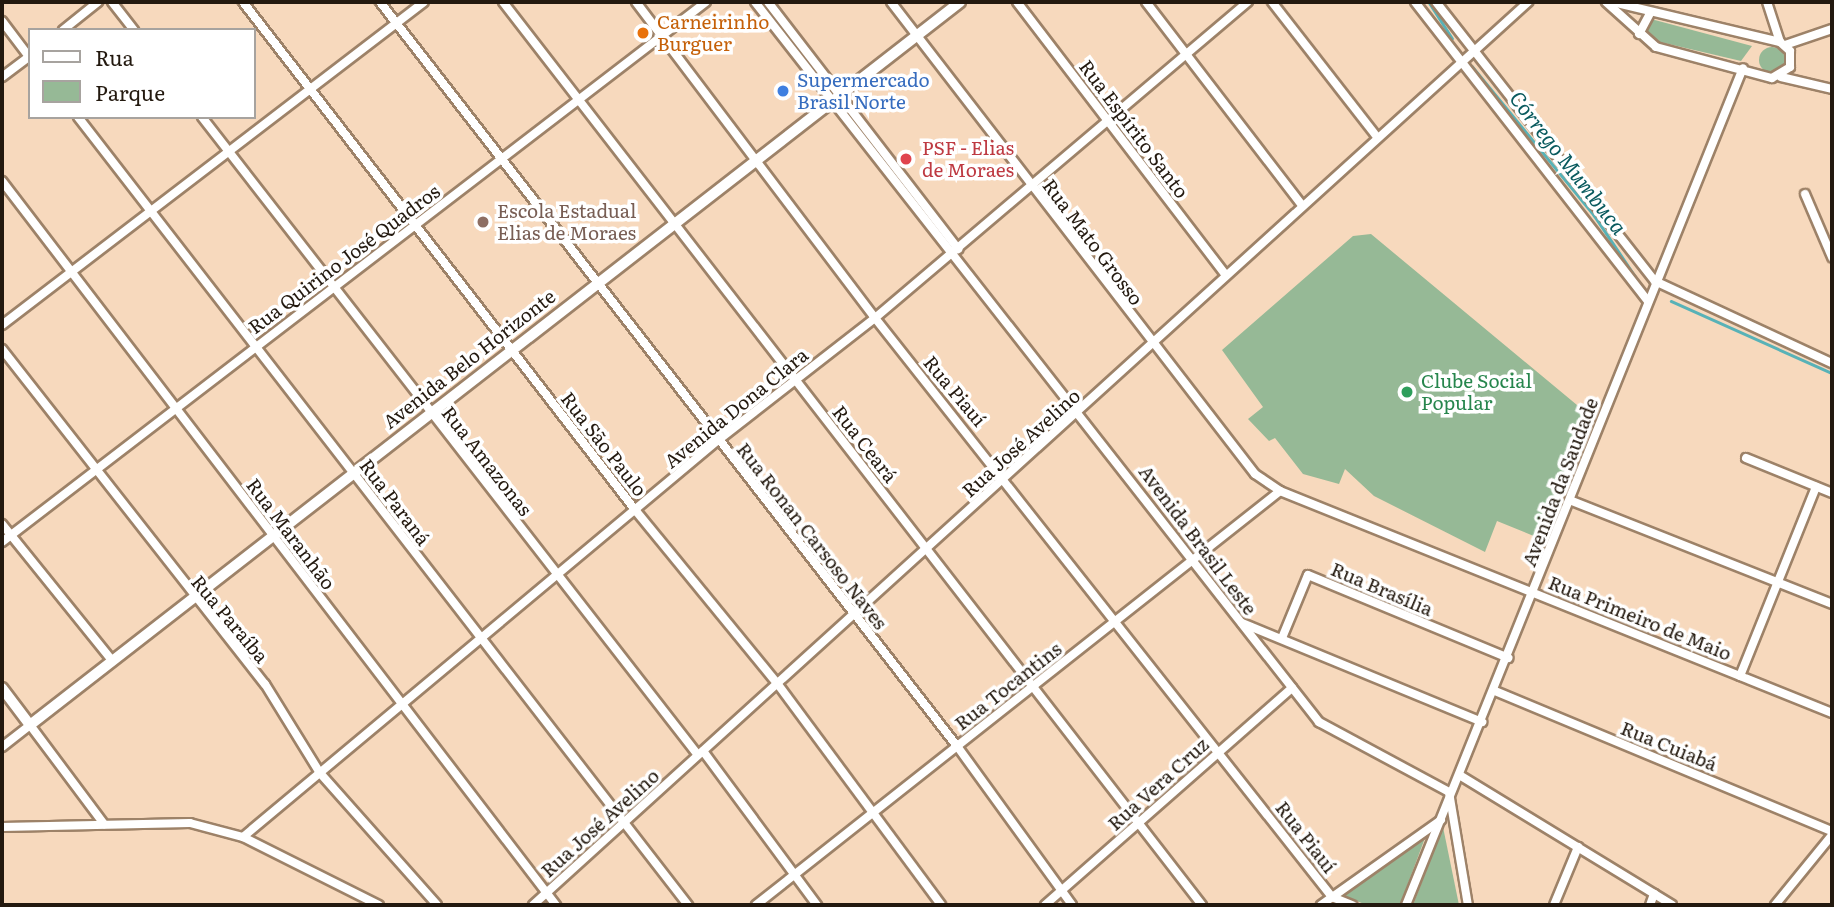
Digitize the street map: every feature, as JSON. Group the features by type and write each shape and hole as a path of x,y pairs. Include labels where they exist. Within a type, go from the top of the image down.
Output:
{"street":[{"path":"66,28 98,2"},
{"path":"113,2 132,28"},
{"name":"Rua São Paulo","path":"243,2 636,511 777,683 870,814 940,905"},
{"name":"Rua Ronan Carsoso Naves","path":"380,2 505,159 594,284 957,746 1060,892 1072,905"},
{"path":"2,325 424,2"},
{"name":"Rua Ceará","path":"503,2 1202,905"},
{"name":"Rua Piauí","path":"636,2 875,318 1007,477 1332,897"},
{"name":"Rua Quirino José Quadros","path":"2,542 333,287 505,159 706,2"},
{"name":"Avenida Brasil Leste","path":"755,2 805,69 836,101 956,245 962,260 1319,722 1449,792"},
{"name":"Avenida Brasil Leste","path":"768,2 814,63 836,101 949,251 962,260"},
{"name":"Rua Mato Grosso","path":"891,2 1152,346 1255,474 1280,491"},
{"name":"Avenida Belo Horizonte","path":"2,747 510,348 836,101 960,2"},
{"name":"Rua Espírito Santo","path":"1017,2 1226,275"},
{"path":"1146,2 1301,204"},
{"name":"Avenida Dona Clara","path":"243,837 717,441 875,318 956,245 1248,2"},
{"path":"1272,2 1377,137"},
{"path":"1415,2 1649,299"},
{"path":"1436,2 1655,283 1832,363"},
{"name":"Rua José Avelino","path":"533,905 625,826 777,683 1152,346 1301,204 1528,2"},
{"path":"1606,2 1656,47 1832,89"},
{"path":"1612,2 1782,43 1832,29"},
{"path":"1768,2 1782,43 1792,60 1782,77"},
{"path":"1639,34 1650,13"},
{"path":"2,21 28,56"},
{"path":"2,77 28,58"},
{"path":"805,69 814,63"},
{"name":"Avenida da Saudade","path":"1406,905 1442,819 1449,792 1461,776 1572,500 1655,283 1743,68"},
{"name":"Rua Paraná","path":"80,119 152,209 481,640 688,905"},
{"name":"Rua Amazonas","path":"204,119 557,577 701,753 817,905"},
{"name":"Rua Maranhão","path":"2,181 556,905"},
{"path":"1805,194 1832,257"},
{"name":"Rua Paraíba","path":"2,349 190,597 292,721 320,773 437,905"},
{"path":"1746,458 1832,493"},
{"path":"1740,676 1816,487"},
{"name":"Rua Tocantins","path":"756,905 1033,685 1119,622 1193,559 1280,491"},
{"name":"Rua Primeiro de Maio","path":"1280,491 1832,713"},
{"path":"1572,500 1832,604"},
{"path":"2,524 111,659"},
{"name":"Rua Brasília","path":"1282,638 1308,575 1508,658"},
{"path":"1241,623 1482,722"},
{"path":"2,688 104,824"},
{"name":"Rua Vera Cruz","path":"1045,905 1292,688"},
{"name":"Rua Cuiabá","path":"1494,691 1832,833"},
{"path":"1461,776 1672,905"},
{"path":"1449,792 1468,905"},
{"path":"1321,905 1442,819"},
{"path":"2,827 190,823 243,837 379,905"},
{"path":"1775,905 1832,833"},
{"path":"1554,905 1578,847"},
{"path":"1650,905 1654,894"},
{"path":"1332,897 1352,905"}],"green space":[{"path":"1651,19 1752,46 1741,61 1660,42 1645,29"},
{"path":"1772,47 1781,51 1785,60 1781,69 1772,73 1763,69 1759,60 1763,51"},
{"name":"Clube Social Popular","path":"1371,234 1589,415 1541,539 1497,521 1485,552 1374,496 1345,469 1339,484 1303,474 1275,438 1269,441 1248,419 1263,407 1222,350 1353,236"},
{"path":"1443,827 1459,905 1413,905"},
{"path":"1425,838 1400,905 1367,905 1341,895"}],"waterway":[{"name":"Córrego Mumbuca","path":"1429,2 1452,38"},
{"name":"Córrego Mumbuca","path":"1472,66 1594,215 1637,279"},
{"name":"Córrego Mumbuca","path":"1671,301 1832,373"}],"place":[{"name":"Carneirinho Burguer","path":"643,33"},
{"name":"Supermercado Brasil Norte","path":"783,91"},
{"name":"PSF - Elias de Moraes","path":"906,159"},
{"name":"Escola Estadual Elias de Moraes","path":"483,222"},
{"name":"Clube Social Popular","path":"1407,392"}]}
